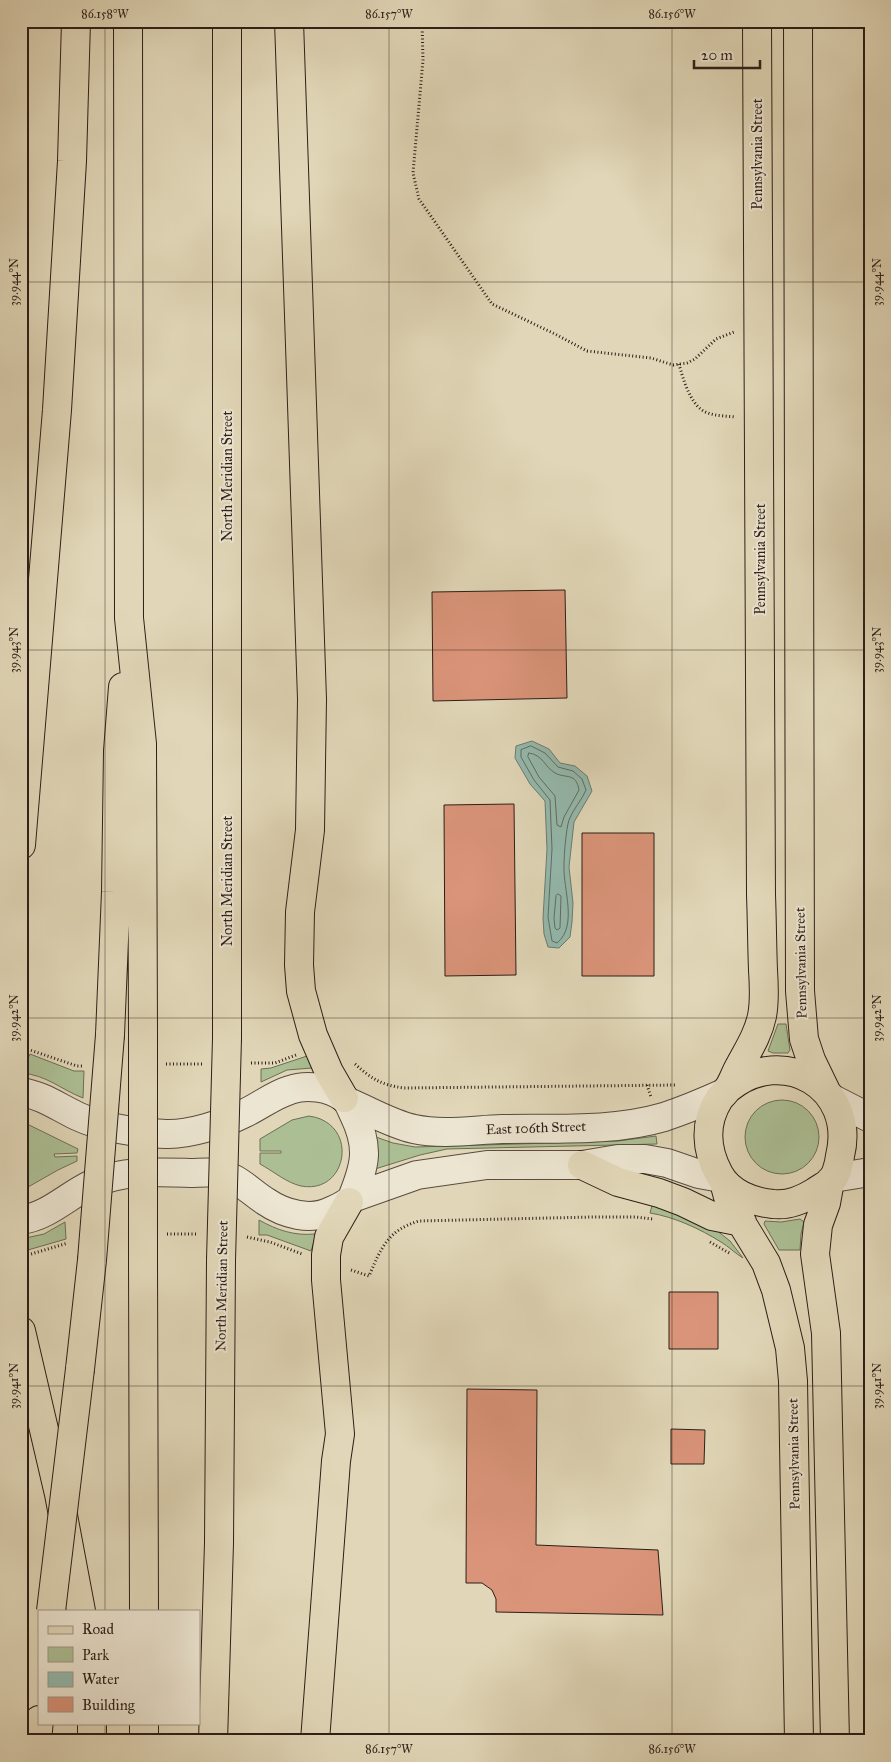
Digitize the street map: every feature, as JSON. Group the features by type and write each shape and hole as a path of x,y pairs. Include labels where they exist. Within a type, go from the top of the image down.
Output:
{"main road":[{"path":"21,845 57,410 72,161 76,21"},
{"path":"51,1610 92,1260 110,1034 116,892 118,751 129,618 128,21"},
{"name":"North Meridian Street","path":"213,1741 220,1543 221,1260 227,1038 227,21"},
{"path":"289,21 312,699 310,830 300,912 298,965 301,991 313,1035 329,1072 346,1100"},
{"name":"Pennsylvania Street","path":"726,1090 757,1034 763,1009 758,21"},
{"name":"Pennsylvania Street","path":"798,21 801,1011 807,1049 828,1095"},
{"path":"129,618 142,744 144,1610"},
{"path":"832,1180 806,1198 776,1205 746,1198 734,1190 723,1180 710,1154 708,1131 714,1109 726,1090 748,1075 760,1071 773,1070 798,1073 810,1078 828,1095 841,1120 843,1134 840,1160 818,1225 815,1254 826,1333 835,1741"},
{"path":"582,1165 618,1182 659,1193 712,1216 742,1222"},
{"name":"Pennsylvania Street","path":"723,1180 730,1204 766,1263 776,1290 790,1348 794,1443 799,1741"},
{"path":"315,1741 336,1461 340,1434 326,1280 326,1255 329,1237 351,1200"},
{"path":"21,1331 58,1494 81,1610"},
{"path":"36,1741 38,1724"},
{"path":"92,1724 92,1741"},
{"path":"144,1724 144,1741"}],"street":[{"name":"East 106th Street","path":"21,1092 41,1097 79,1117 119,1129 168,1134 193,1130 226,1121 291,1089 314,1087 334,1093 396,1124 427,1131 589,1127 641,1122 689,1108 726,1090"},
{"path":"828,1095 870,1118"},
{"path":"346,1100 359,1125 364,1152 363,1171 351,1200"},
{"path":"21,1220 34,1217 48,1210 93,1183 119,1175 216,1173 243,1183 265,1202 290,1213 307,1216 328,1213 351,1200 417,1175 478,1166 582,1165 618,1159 645,1159 668,1163 723,1180"},
{"path":"832,1180 870,1172"}],"path":[{"path":"422,21 423,60 413,173 419,199 492,304 587,351 651,358 673,365 687,363 696,359 716,339 735,332"},
{"path":"679,364 684,383 699,407 706,413 736,417"},
{"path":"21,1046 33,1050"},
{"path":"349,1059 376,1081 388,1086 404,1088 679,1085"},
{"path":"358,1272 369,1276 388,1238 402,1227 419,1221 592,1217 635,1217 658,1220"},
{"path":"708,1241 733,1255"}],"green space":[{"path":"778,1024 786,1024 790,1050 788,1053 768,1051"},
{"path":"30,1054 74,1071 84,1071 83,1098 46,1079 21,1073"},
{"path":"307,1056 312,1068 287,1070 261,1082 261,1069 271,1068"},
{"path":"782,1100 803,1106 813,1116 819,1137 813,1158 803,1168 782,1174 761,1168 751,1158 745,1137 751,1116 761,1106"},
{"path":"309,1116 325,1121 336,1131 341,1144 342,1157 338,1170 329,1180 317,1186 301,1186 285,1180 260,1164 260,1153 281,1153 281,1151 260,1151 260,1139 292,1120"},
{"path":"21,1121 78,1149 77,1153 54,1154 55,1157 77,1156 77,1161 21,1191"},
{"path":"656,1136 657,1144 447,1149 375,1169 376,1137 393,1143 415,1147 618,1141"},
{"path":"653,1202 716,1230 730,1241 743,1258 724,1244 696,1228 669,1217 650,1213"},
{"path":"800,1219 804,1222 800,1250 779,1250 764,1224 765,1221 781,1222"},
{"path":"259,1220 286,1232 315,1234 311,1251 267,1235 259,1235"},
{"path":"65,1222 66,1239 21,1252 21,1239 44,1234"}],"water":[{"path":"532,741 549,749 560,763 575,766 587,776 592,791 574,822 569,867 573,903 572,922 570,937 559,948 548,947 544,934 543,918 547,849 545,801 530,784 515,758 516,746"}],"building":[{"path":"565,590 567,698 433,701 432,592"},
{"path":"514,804 516,975 445,976 444,805"},
{"path":"582,833 654,833 654,976 582,976"},
{"path":"669,1292 718,1292 718,1349 669,1349"},
{"path":"467,1389 537,1390 536,1545 658,1550 663,1615 496,1612 496,1599 492,1590 482,1583 466,1583"},
{"path":"671,1429 705,1430 704,1464 671,1464"}]}
